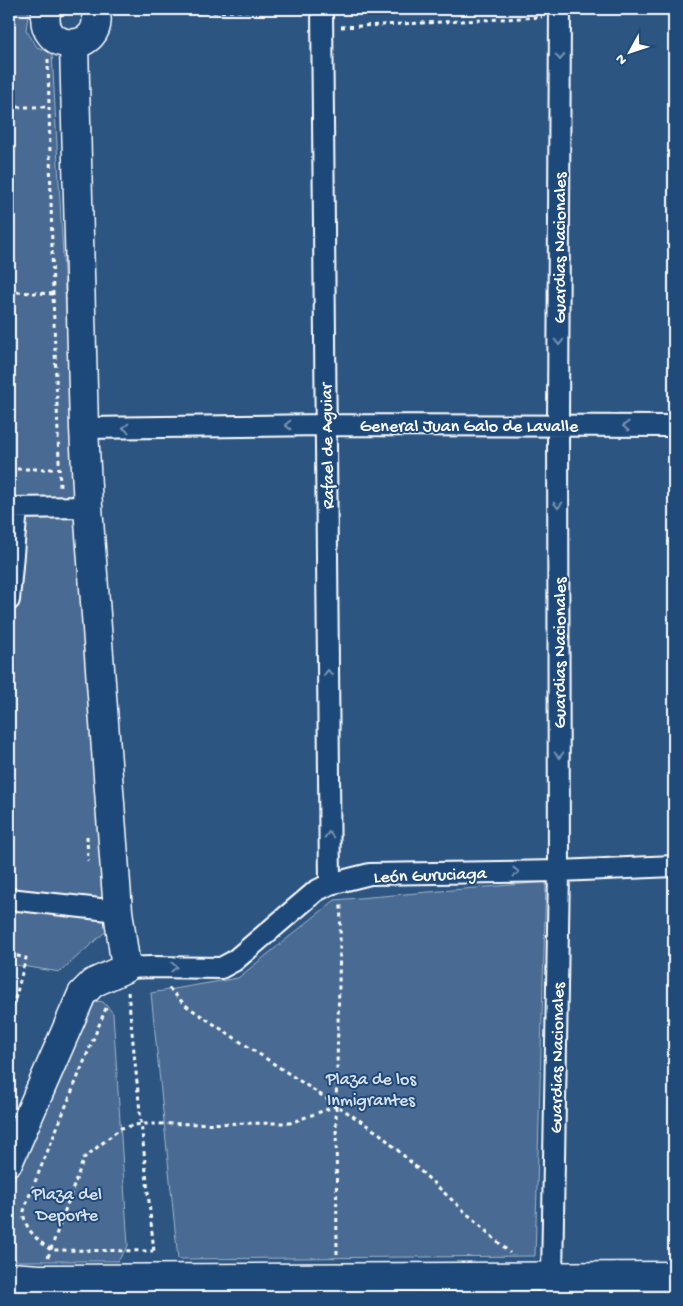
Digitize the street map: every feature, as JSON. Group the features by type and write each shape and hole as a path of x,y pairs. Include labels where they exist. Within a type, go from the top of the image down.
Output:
{"main road":[{"path":"47,9 45,18 49,32 60,42 74,44 83,42 91,36 98,16 95,9"},
{"path":"9,1161 82,994 93,983 138,967 118,912 88,506 84,428 74,44"},
{"path":"9,1277 40,1279 337,1278 547,1283 674,1276"}],"street":[{"name":"Guardias Nacionales","path":"547,1283 559,871 558,425 560,12"},
{"name":"Rafael de Aguiar","path":"322,18 325,425 335,883"},
{"name":"General Juan Galo de Lavalle","path":"84,428 325,425 674,426"},
{"path":"9,600 13,508 88,506"},
{"name":"León Guruciaga","path":"138,967 221,968 234,961 316,891 335,883 370,874 559,871 674,866"},
{"path":"9,899 118,912"}],"path":[{"path":"134,12 274,9"},
{"path":"322,18 560,12"},
{"path":"9,107 47,107"},
{"path":"17,292 53,294"},
{"path":"9,469 58,469"},
{"path":"335,883 337,1278"},
{"path":"9,954 26,958 9,1022"},
{"path":"138,967 185,1006 380,1134 547,1283"},
{"path":"138,967 141,1124 156,1278"},
{"path":"106,1008 24,1212 25,1221 41,1243 51,1250 153,1251"},
{"path":"40,1279 84,1158 121,1128 141,1124 290,1124 336,1106"}],"green space":[{"path":"9,9 29,9 26,30 37,47 52,53 73,440 113,925 60,972 9,964"},
{"name":"Plaza de los Inmigrantes","path":"546,882 535,1256 178,1259 151,993 238,978 335,900"},
{"name":"Plaza del Deporte","path":"96,1001 103,1002 113,1013 128,1246 118,1261 18,1261 9,1255 9,1192 88,1004"}]}
